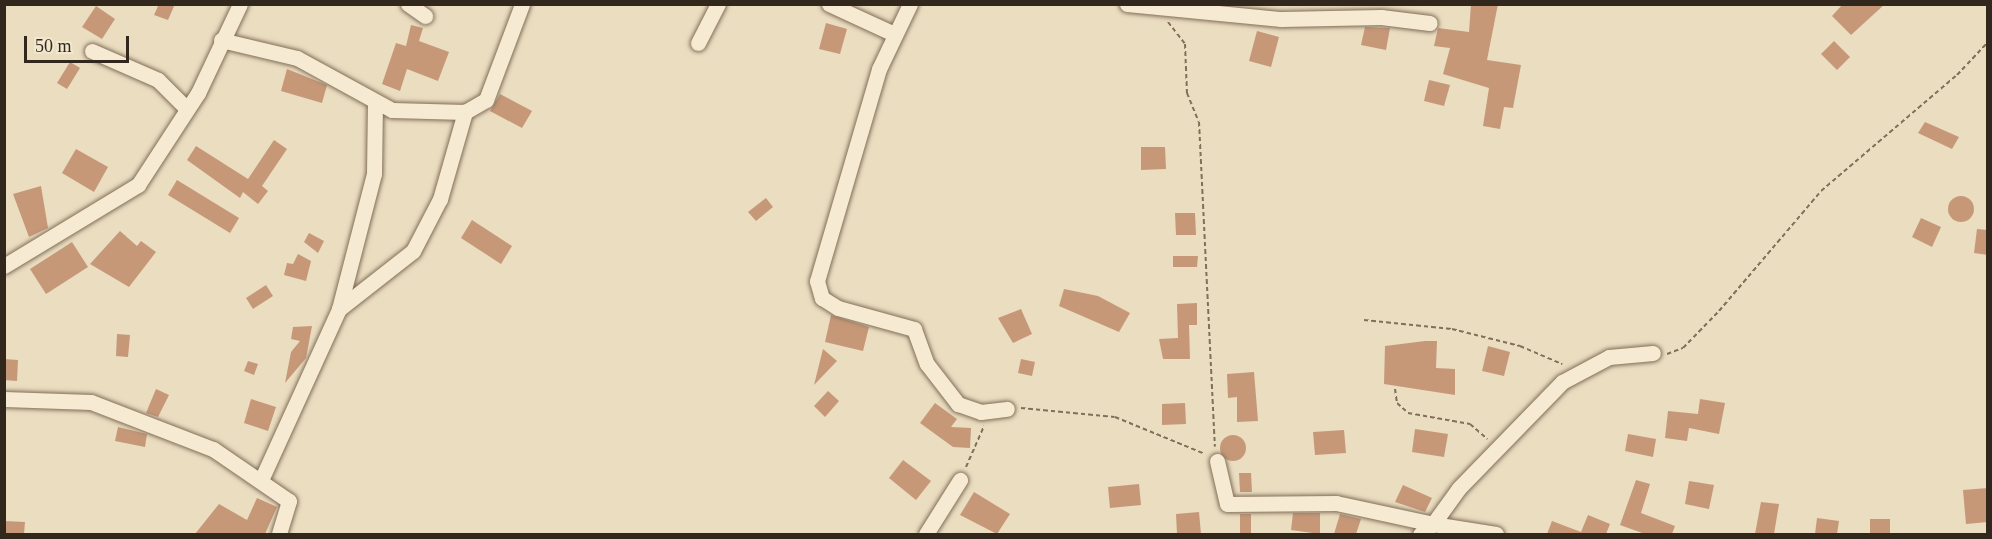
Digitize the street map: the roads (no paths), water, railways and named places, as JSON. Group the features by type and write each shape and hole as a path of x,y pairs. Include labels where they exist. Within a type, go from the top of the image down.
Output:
{"street":[{"path":"4,266 138,185 188,109 240,4"},
{"path":"408,4 425,16"},
{"path":"221,39 297,58 392,110 465,112 486,100 522,4"},
{"path":"698,44 718,4"},
{"path":"829,4 892,33"},
{"path":"910,4 892,33 817,281 822,298 838,309 914,329 927,364 958,404 981,412 1007,409"},
{"path":"1128,4 1162,9 1430,23"},
{"path":"92,51 158,80 188,109"},
{"path":"262,478 339,309 374,174 375,102"},
{"path":"339,309 413,250 440,199 465,112"},
{"path":"1420,534 1433,524 1491,453 1562,382 1609,357 1653,353"},
{"path":"4,399 91,402 172,429 262,478 289,501 279,534"},
{"path":"1217,460 1227,504 1336,503 1433,524 1496,534"},
{"path":"926,534 960,480"}]}
